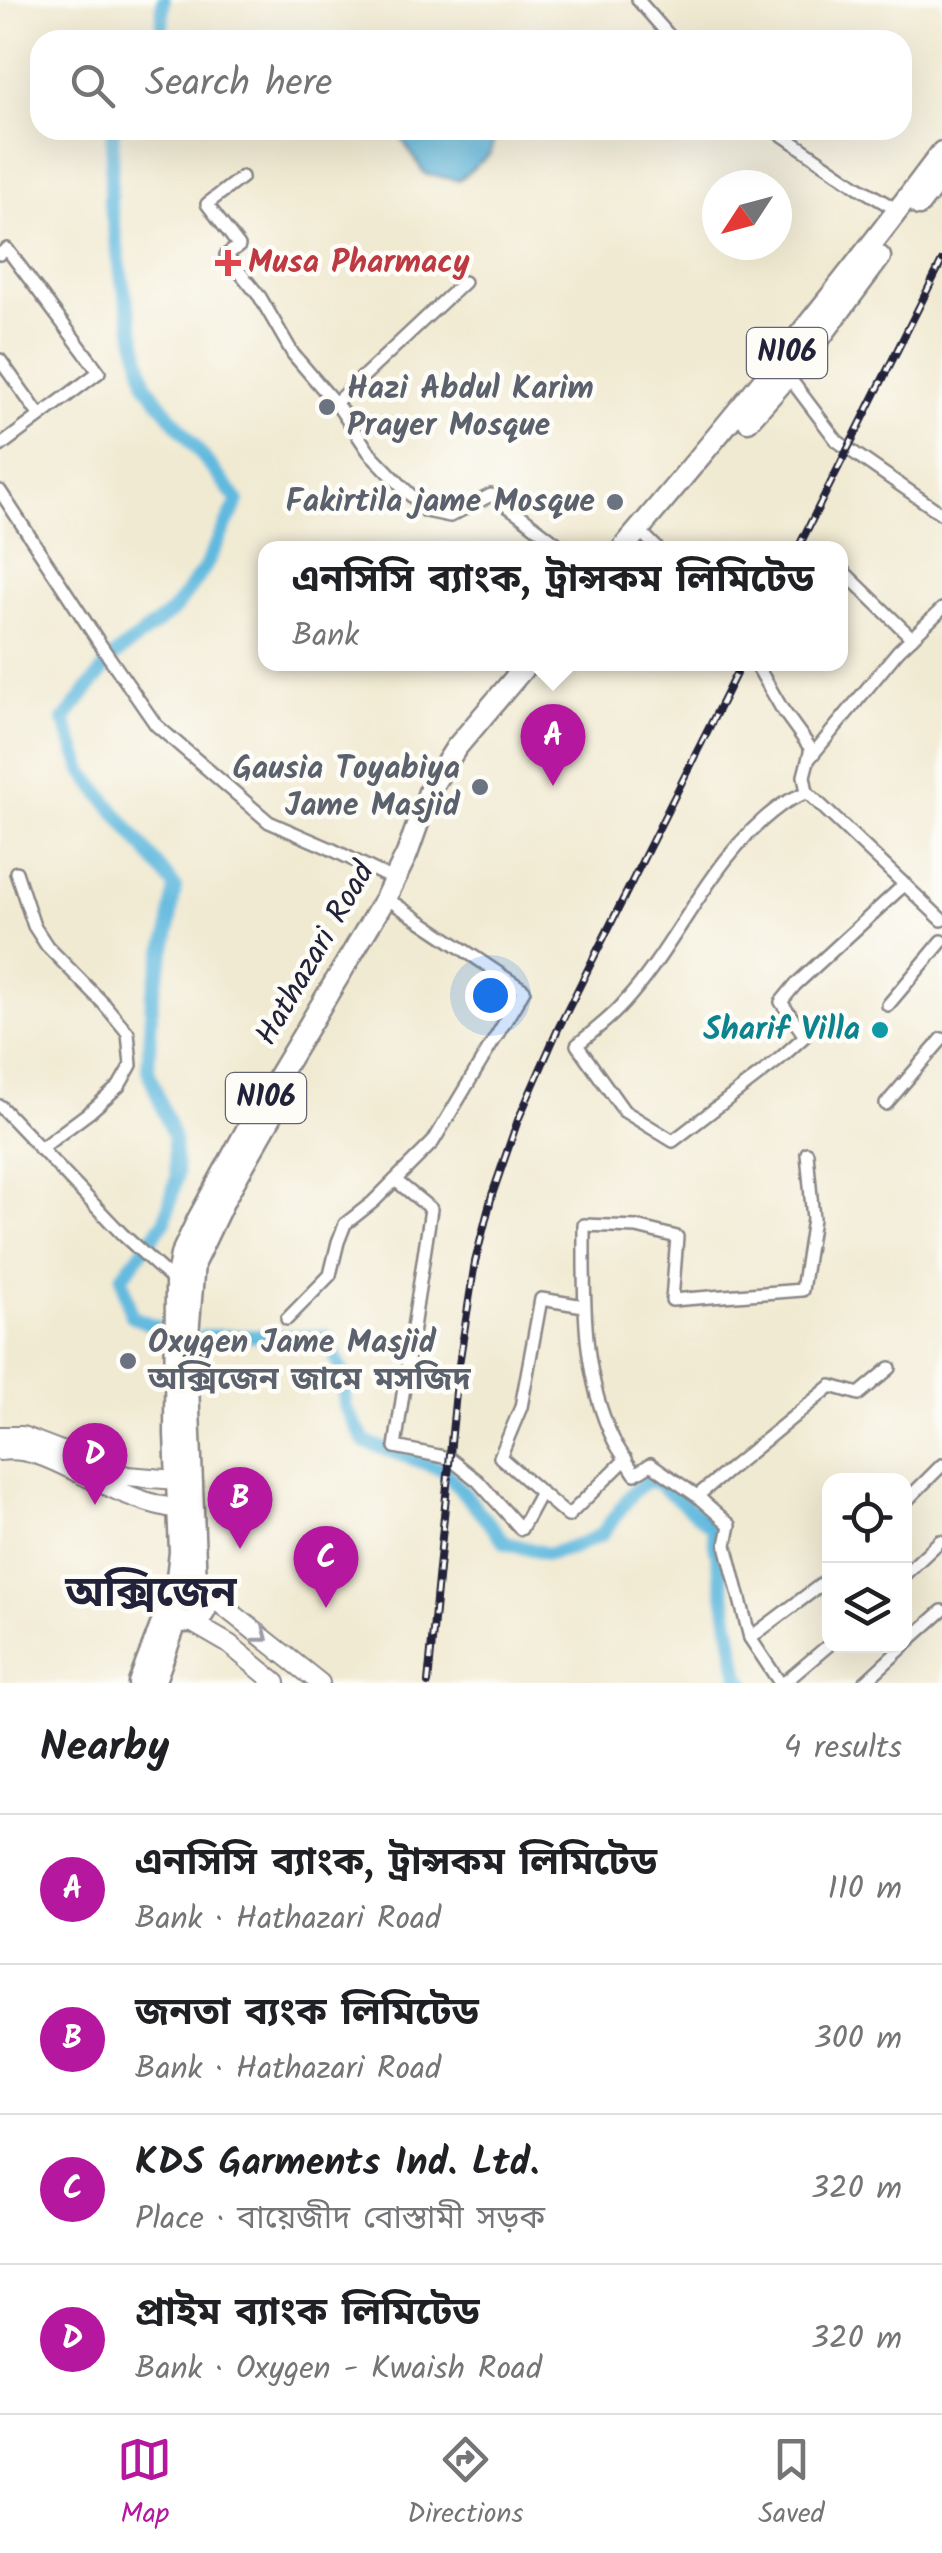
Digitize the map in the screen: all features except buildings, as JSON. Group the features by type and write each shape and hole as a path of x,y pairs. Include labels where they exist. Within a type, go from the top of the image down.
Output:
{"highway":[{"name":"N106","path":"629,541 731,422 942,152"},
{"name":"N106","path":"649,541 810,351 942,175"},
{"name":"Hathazari Road","path":"192,1587 180,1552 175,1434 176,1283 182,1255 251,1122 394,880 430,789 456,748 520,671"},
{"name":"Hathazari Road","path":"192,1587 186,1354 194,1262 226,1196 395,904 436,804 458,765 535,671"},
{"name":"N106","path":"154,1683 179,1616 168,1595 192,1587 206,1598 201,1616 179,1616"},
{"name":"N106","path":"139,1683 179,1616"}],"main road":[{"path":"0,1436 22,1436 127,1476 177,1480"},
{"path":"0,1451 14,1449 47,1458 121,1492 179,1509"},
{"path":"192,1587 320,1683"},
{"path":"179,1616 229,1644 276,1683"}],"street":[{"path":"638,0 664,30"},
{"path":"788,140 899,211"},
{"path":"242,177 207,204 238,246 226,255 260,297 293,354 369,452 426,511 450,516 491,496 554,541"},
{"path":"0,254 7,249 99,372 0,446"},
{"path":"334,403 464,282"},
{"path":"0,360 40,416"},
{"path":"788,376 837,441 942,514"},
{"path":"0,491 156,725 269,822 394,880"},
{"path":"848,576 912,638"},
{"path":"808,762 898,651 942,609"},
{"path":"760,671 811,749 804,776 808,792 942,920"},
{"path":"808,792 781,804 724,861 623,1005 577,1045 624,1111 672,1141 776,1062 805,1036 781,1002 905,884"},
{"path":"16,872 34,926 47,946 128,1033 130,1049 131,1064 119,1086 40,1149"},
{"path":"287,1319 330,1275 346,1224 433,1142 524,990 395,904"},
{"path":"888,1005 942,941"},
{"path":"886,1104 942,1040"},
{"path":"0,1106 122,1234 176,1283"},
{"path":"807,1153 812,1219 802,1290 672,1300 678,1237 637,1228 584,1225 584,1306 593,1383 614,1441 636,1474 651,1464 730,1524 726,1545 750,1638 782,1683 822,1650"},
{"path":"395,1180 431,1209 395,1447 449,1458 478,1480 521,1529 540,1492"},
{"path":"584,1306 542,1299 521,1407 500,1457 568,1516 626,1459"},
{"path":"697,1496 830,1386 859,1394 890,1368"},
{"path":"912,1494 942,1465"},
{"path":"912,1567 940,1541"},
{"path":"750,1638 822,1584"},
{"path":"912,1638 942,1611"},
{"path":"864,1683 896,1653"}],"water":[{"path":"403,140 494,140 490,154 459,180 425,174"}],"waterway":[{"path":"162,30 163,0"},
{"path":"113,140 110,202 122,280 146,385 238,501 204,569 173,611 113,657 64,720 84,773 175,887 168,936 152,996 148,1070 173,1136 177,1176 165,1221 122,1277 131,1316 157,1327"},
{"path":"204,1336 326,1336 344,1376 345,1407 365,1442 444,1470 506,1543 548,1554 571,1548 601,1535 633,1492 646,1481 657,1482 712,1527 739,1678 744,1683"}],"railway":[{"path":"802,541 942,261"},
{"path":"428,1683 458,1371 475,1262 492,1195 518,1120 558,1029 737,671"}],"place":[{"name":"Musa Pharmacy","path":"228,263"},
{"name":"Hazi Abdul Karim Prayer Mosque","path":"327,407"},
{"name":"Fakirtila jame Mosque","path":"615,502"},
{"name":"এনসিসি ব্যাংক, ট্রান্সকম লিমিটেড","path":"553,786"},
{"name":"Gausia Toyabiya Jame Masjid","path":"480,787"},
{"name":"Sharif Villa","path":"880,1030"},
{"name":"Oxygen Jame Masjid অক্সিজেন জামে মসজিদ","path":"128,1361"},
{"name":"প্রাইম ব্যাংক লিমিটেড","path":"95,1505"},
{"name":"জনতা ব্যংক লিমিটেড","path":"240,1549"},
{"name":"KDS Garments Ind. Ltd.","path":"326,1608"}],"district":[{"name":"অক্সিজেন","path":"151,1594"}]}
